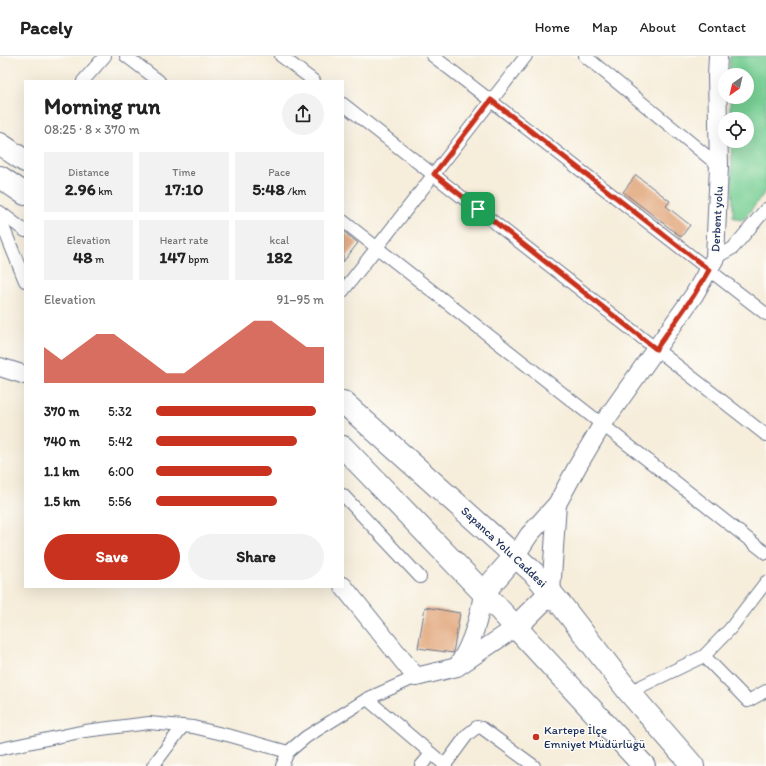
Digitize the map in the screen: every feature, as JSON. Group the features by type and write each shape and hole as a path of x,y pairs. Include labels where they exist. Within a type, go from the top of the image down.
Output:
{"highway":[{"path":"0,144 23,156"},
{"path":"0,177 24,193"},
{"name":"Sapanca Yolu Caddesi","path":"344,403 516,555 551,592 629,692 693,766"},
{"path":"344,449 483,593 644,766"},
{"path":"483,593 516,555"},
{"path":"515,628 551,592"}],"street":[{"path":"84,80 105,56"},
{"path":"126,56 158,80"},
{"path":"281,56 313,80"},
{"path":"433,56 712,264 766,314"},
{"path":"344,290 376,246 526,56"},
{"path":"585,56 719,166"},
{"name":"Derbent yolu","path":"557,504 602,424 694,295 712,264 719,166 718,56"},
{"path":"344,105 766,435"},
{"path":"712,264 733,248 766,209"},
{"path":"0,212 24,230"},
{"path":"0,219 24,279"},
{"path":"344,222 766,553"},
{"path":"0,367 24,375"},
{"path":"344,496 420,577"},
{"path":"516,555 529,535 557,504"},
{"path":"551,592 557,504"},
{"path":"629,692 704,656 730,629 766,582"},
{"path":"344,587 416,677"},
{"path":"458,667 469,649 475,632 479,620 483,593"},
{"path":"282,766 288,752 306,737 367,699 416,677 458,667 515,628"},
{"path":"704,656 748,701 766,691"},
{"path":"367,699 446,766 467,735 477,728 482,728 534,766"},
{"path":"0,749 85,731 135,724 164,723 231,736 288,752"},
{"path":"153,766 183,726"},
{"path":"421,766 431,754"}],"green space":[{"path":"730,56 766,56 766,191 744,219 740,220 733,217 731,148 754,148 754,112 730,112 730,104 754,104 754,68 729,68"}],"building":[{"path":"636,175 670,201 666,206 690,225 681,237 623,192"},
{"path":"344,232 358,243 344,261"},
{"path":"425,607 460,613 453,653 418,648"}],"place":[{"name":"Kartepe İlçe Emniyet Müdürlüğü","path":"536,737"}],"route":[{"path":"491,100 709,270 694,295 656,349 478,209 434,174 491,100"}]}
